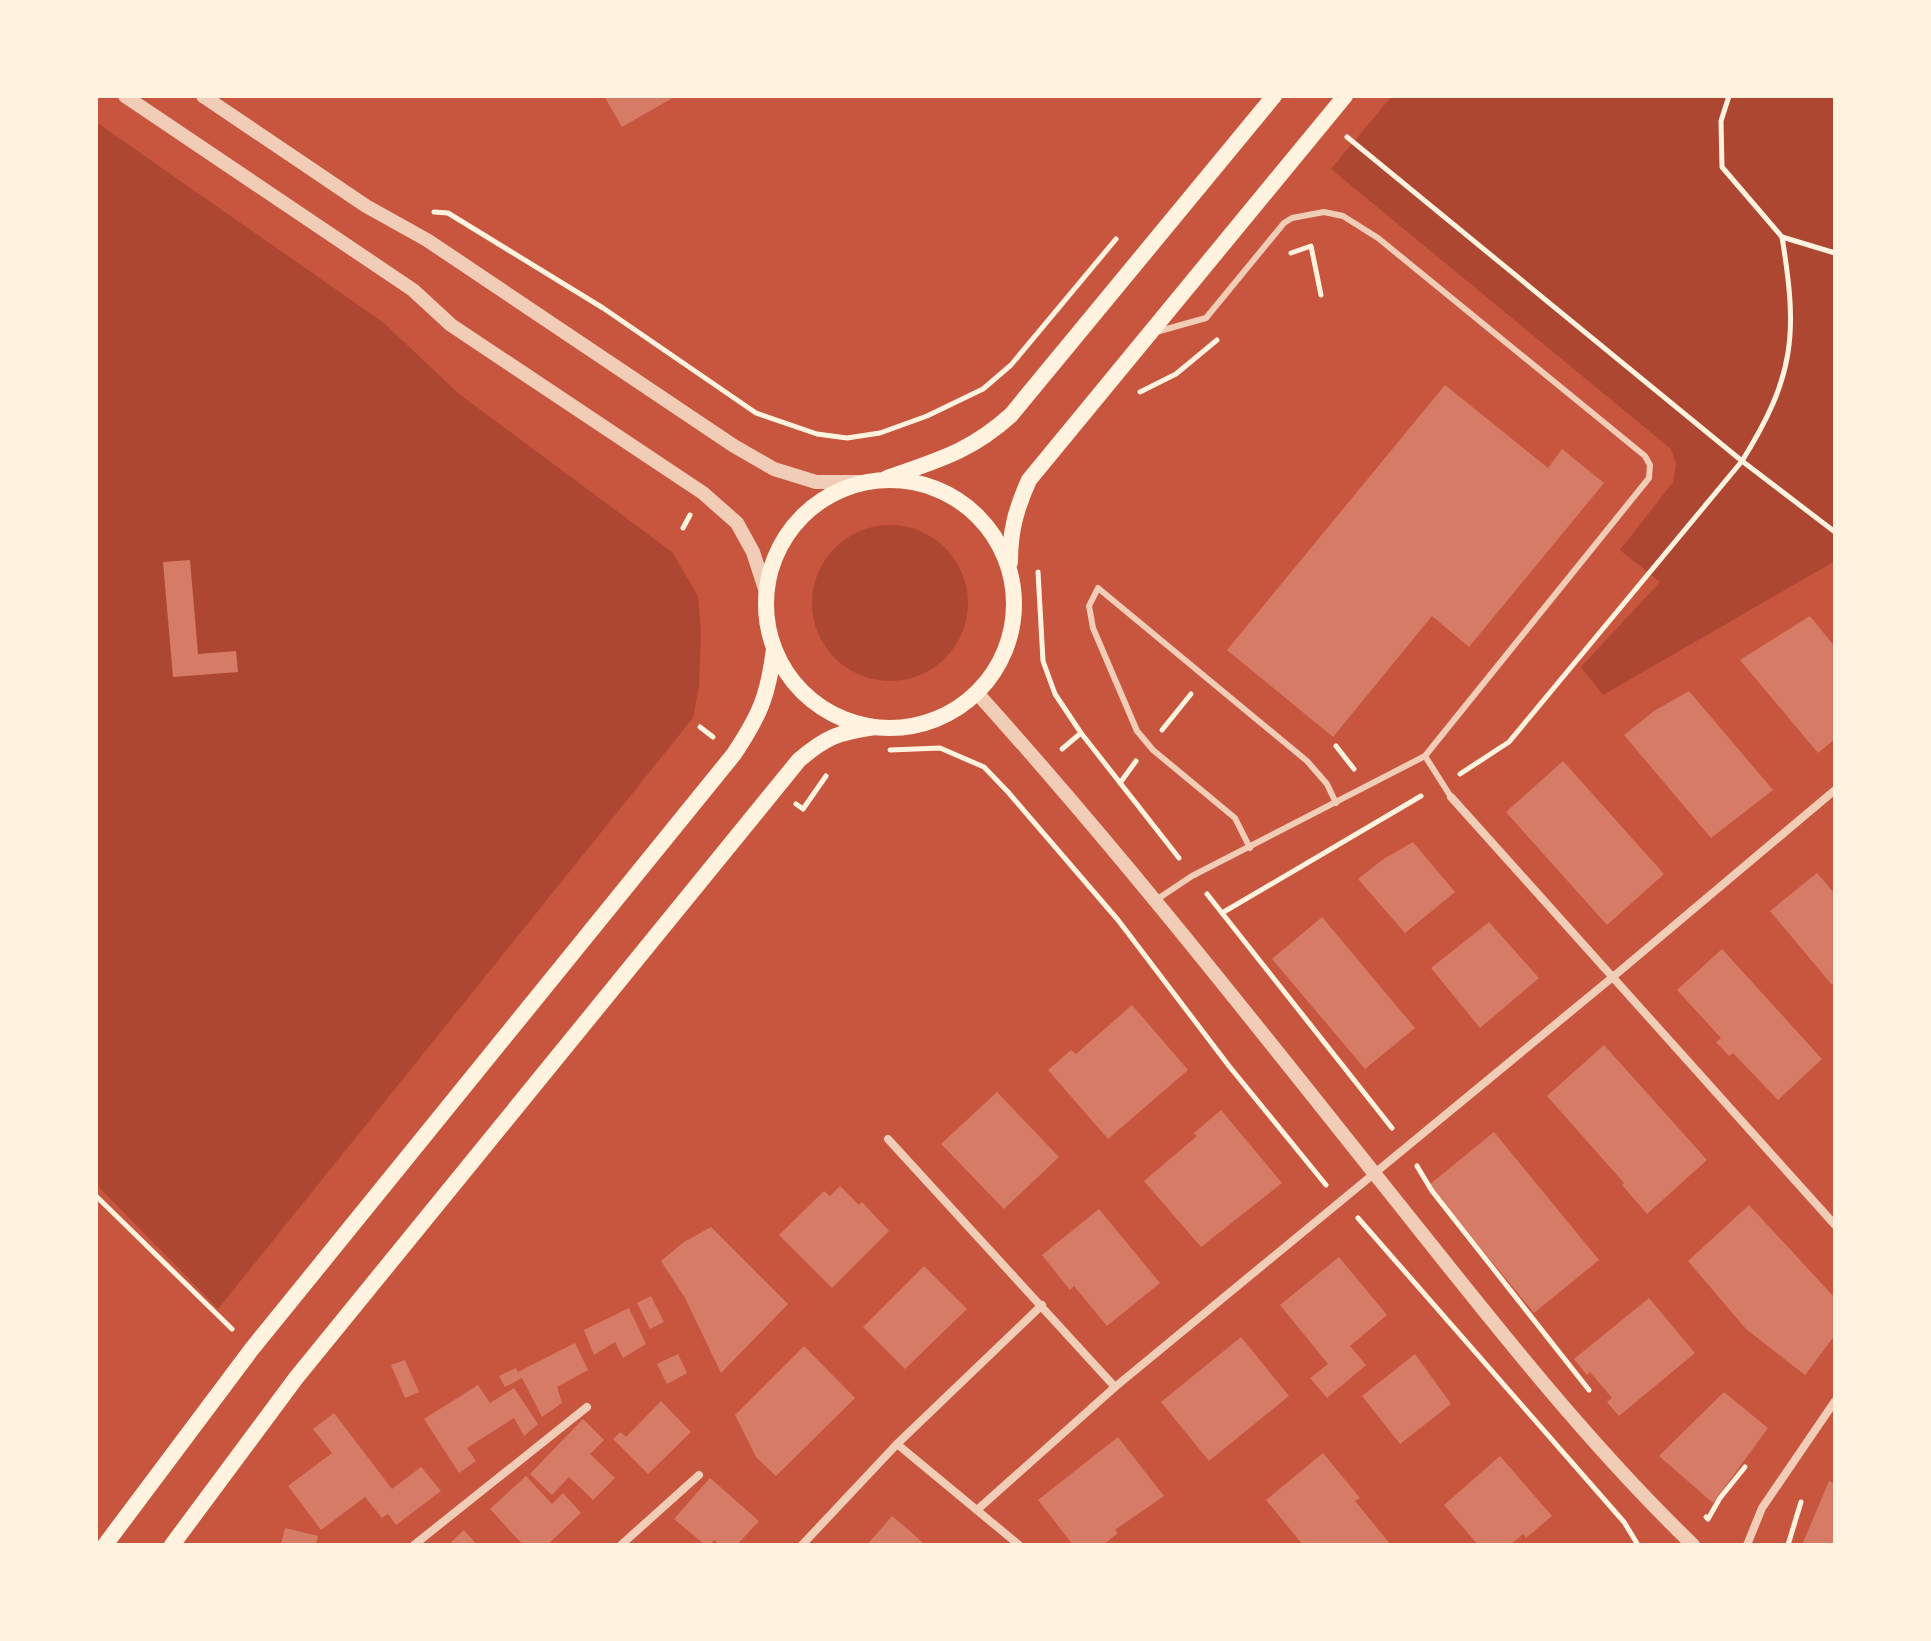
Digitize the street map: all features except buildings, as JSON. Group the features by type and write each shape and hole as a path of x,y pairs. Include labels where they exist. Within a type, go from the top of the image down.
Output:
{"main road":[{"path":"882,480 967,449 988,436 1011,415 1274,96"},
{"path":"172,1545 296,1378 799,760 819,743 839,732 875,727 901,728 927,722 951,712 977,693 994,671 1008,642 1014,609 1010,534 1016,509 1029,480 1345,96"},
{"path":"875,727 832,714 798,687 774,649 767,621 766,592 772,562 787,533 807,510 833,493 864,482 917,483 950,495 977,516 999,543 1011,576"},
{"path":"105,1545 251,1350 734,754 754,725 770,686 774,649"}],"street":[{"path":"125,96 413,290 451,325 703,493 737,523 753,552 766,592"},
{"path":"203,96 366,206 427,240 734,446 774,469 816,482 864,482"},
{"path":"977,693 1156,900 1514,1347 1630,1479 1693,1545"},
{"path":"977,1510 1115,1387 1835,790"},
{"path":"1451,797 1835,1225"},
{"path":"888,1139 1115,1387"},
{"path":"802,1545 897,1444 1042,1305"},
{"path":"1747,1545 1762,1508 1835,1401"},
{"path":"414,1545 587,1407"},
{"path":"897,1444 1019,1545"},
{"path":"621,1545 699,1475"}],"lane":[{"path":"1149,335 1206,318 1284,223 1309,213 1343,216 1378,238 1645,456 1650,465 1649,478 1425,756 1192,876 1156,900"},
{"path":"1250,848 1235,818 1153,750 1137,731 1093,628 1089,606 1098,588 1307,761 1327,784 1336,803"},
{"path":"1425,756 1451,797"}],"path":[{"path":"1458,774 1509,742 1742,461 1764,426 1778,394 1792,328 1782,237 1722,167 1721,121 1729,96"},
{"path":"1347,136 1742,461 1835,532"},
{"path":"421,211 448,213 603,308 756,413 817,434 847,438 880,433 927,416 983,389"},
{"path":"1782,237 1835,253"},
{"path":"1284,261 1301,248 1311,246 1321,295"},
{"path":"1134,396 1151,384 1176,374 1220,337"},
{"path":"1038,560 1043,661 1055,694 1192,876 1381,1113"},
{"path":"1159,734 1195,688"},
{"path":"885,751 940,748 984,767 1118,920 1320,1179"},
{"path":"1120,783 1139,758"},
{"path":"803,809 825,777 837,769"},
{"path":"1222,913 1421,796"},
{"path":"1432,1191 1597,1401"},
{"path":"96,1196 233,1330"},
{"path":"1375,1238 1624,1522 1637,1543"},
{"path":"1708,1519 1745,1467"},
{"path":"1788,1545 1801,1502"}],"shaded area":[{"path":"1392,96 1835,96 1835,561 1603,695 1581,667 1660,582 1620,550 1673,482 1676,464 1671,449 1331,169"},
{"path":"96,122 384,323 459,394 672,552 698,596 701,632 699,686 693,718 218,1309 96,1184"},
{"path":"890,525 920,531 945,548 962,573 968,603 962,633 945,658 920,675 890,681 860,675 835,658 818,633 812,603 818,573 835,548 860,531"}]}
